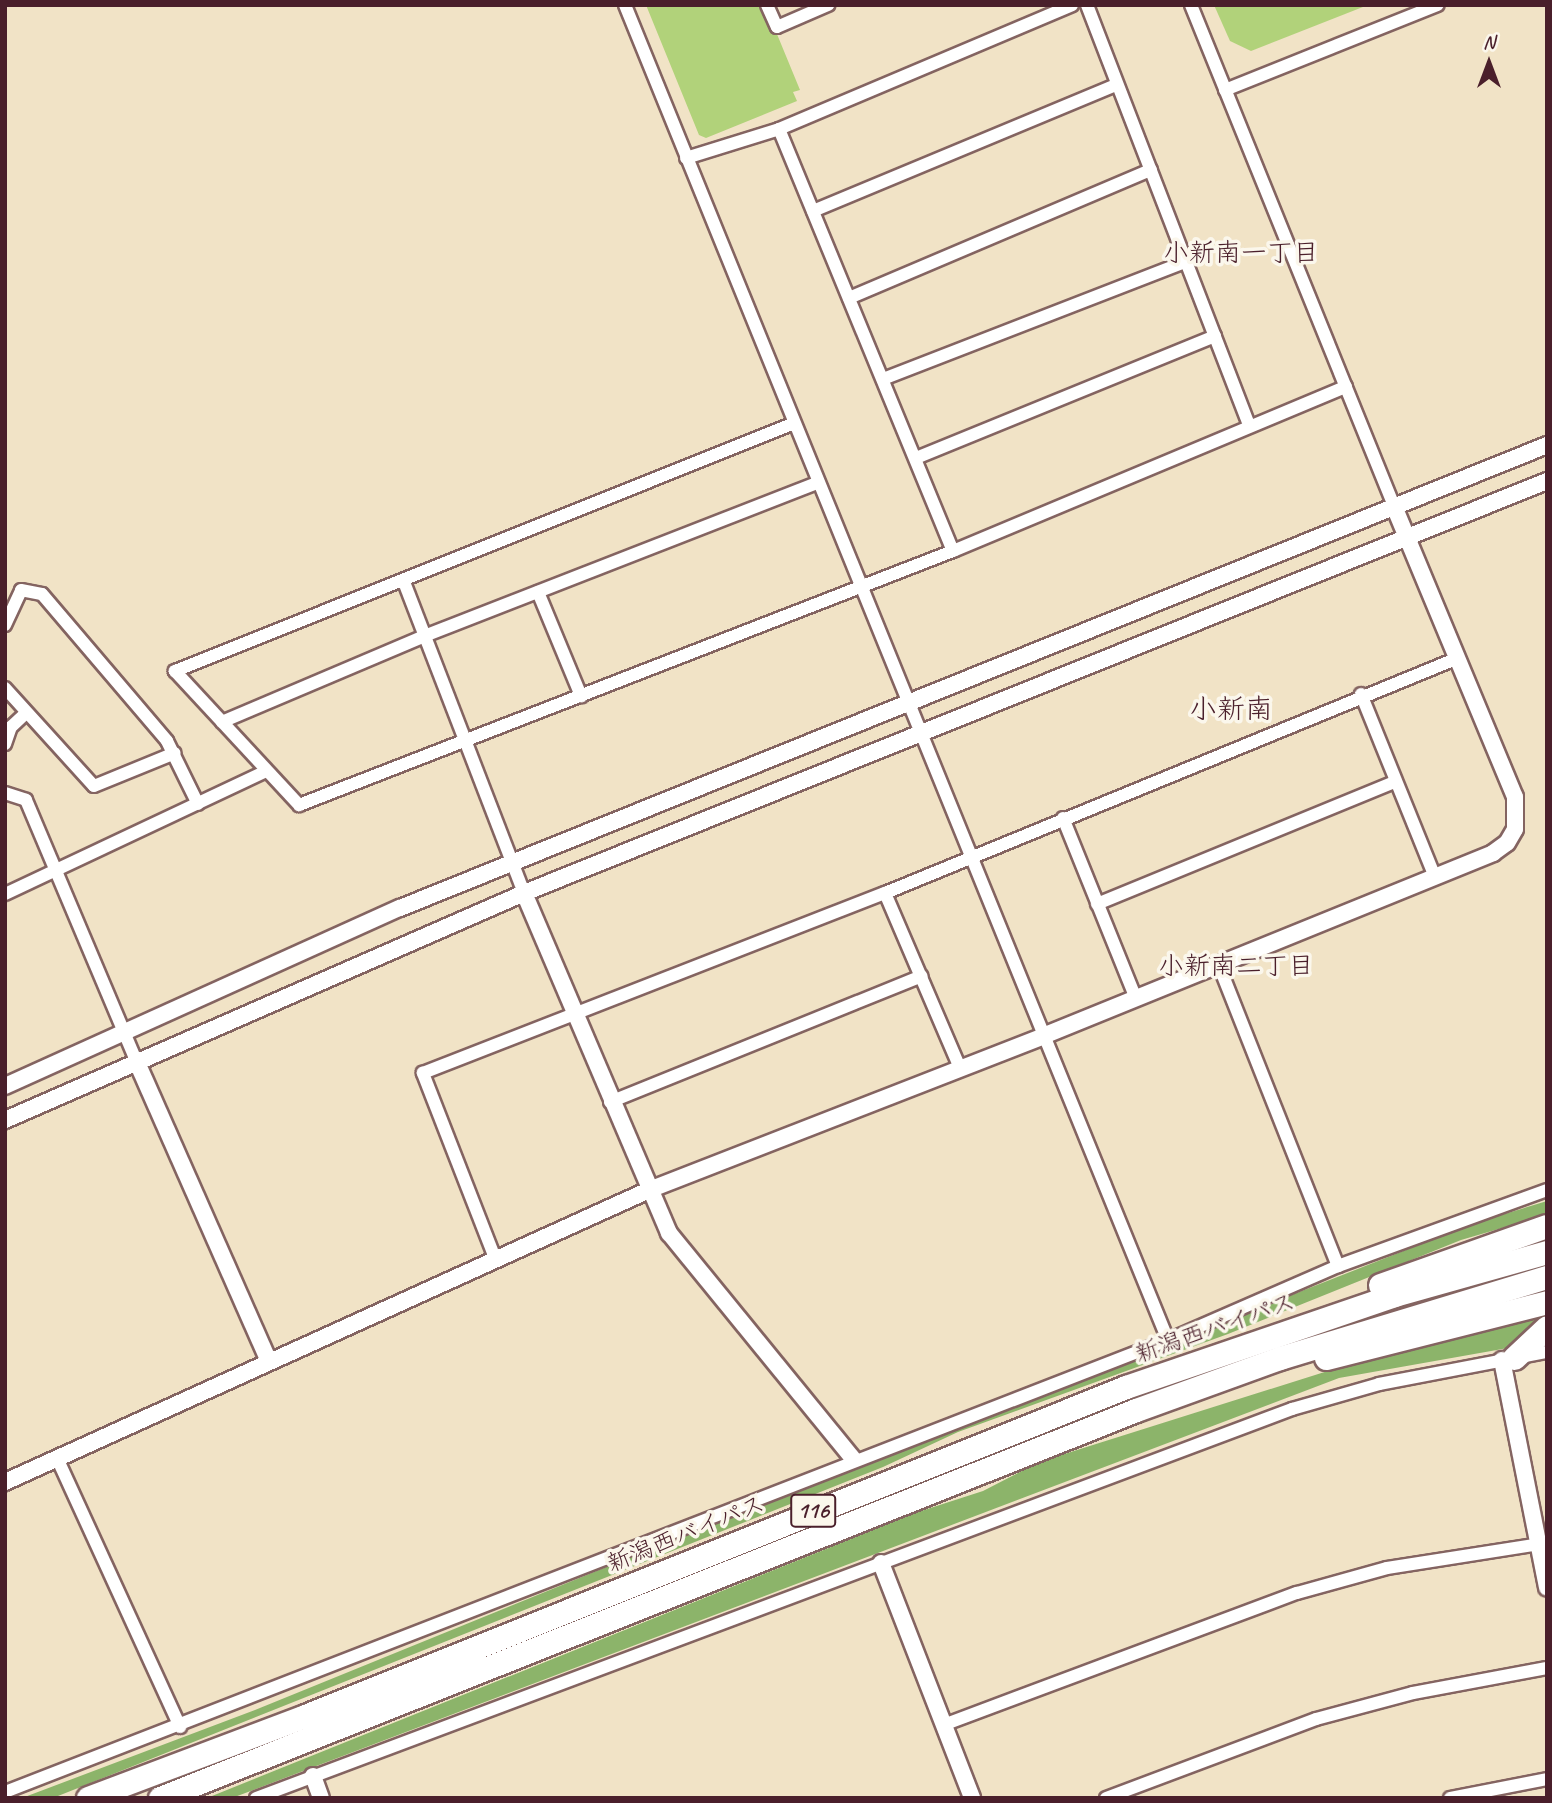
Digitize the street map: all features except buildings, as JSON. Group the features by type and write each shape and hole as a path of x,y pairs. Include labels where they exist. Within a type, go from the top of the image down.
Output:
{"highway":[{"path":"1269,1336 1378,1286 1547,1226"},
{"name":"新潟西バイパス","path":"88,1798 305,1716 989,1441 1269,1336 1547,1252"},
{"name":"新潟西バイパス","path":"160,1798 1136,1410 1280,1357 1547,1277"},
{"path":"1136,1410 1472,1318 1547,1302"},
{"path":"1508,1359 1547,1327"}],"street":[{"path":"625,5 792,424 909,702 1168,1340"},
{"path":"768,5 777,27 828,5"},
{"path":"686,158 779,129 1072,5"},
{"path":"1087,5 1249,425"},
{"path":"5,1482 649,1190 1043,1036 1507,843 1517,814 1515,797 1191,5"},
{"path":"1225,90 1438,5"},
{"path":"813,211 1116,85"},
{"path":"779,129 953,551"},
{"path":"849,298 1151,170"},
{"path":"883,379 1187,261"},
{"path":"916,458 1215,336"},
{"path":"792,424 404,582 175,671 264,772 299,806 953,551 1249,425 1346,387"},
{"path":"5,1086 124,1031 511,863 1547,445"},
{"path":"5,1120 136,1060 524,893 1547,481"},
{"path":"222,722 422,637 817,483"},
{"path":"404,582 422,637 511,863 572,1013 668,1233 853,1459"},
{"path":"5,625 21,590 42,594 175,753 198,804"},
{"path":"538,592 581,696"},
{"path":"495,1258 423,1073 885,892 1361,694 1458,658"},
{"path":"5,688 94,786 175,753"},
{"path":"1361,694 1434,875"},
{"path":"5,744 10,727 26,713"},
{"path":"5,894 264,772"},
{"path":"1097,904 1395,782"},
{"path":"5,793 26,800 53,872 269,1361"},
{"path":"1063,818 1135,996"},
{"path":"885,892 960,1068"},
{"path":"1219,963 1338,1266"},
{"path":"610,1102 922,976"},
{"path":"5,1792 180,1727 853,1459 1168,1340 1338,1266 1547,1190"},
{"path":"256,1798 1292,1409 1379,1384 1547,1352"},
{"path":"1508,1359 1543,1544 1547,1588"},
{"path":"57,1458 180,1727"},
{"path":"946,1724 1297,1593 1387,1568 1543,1544"},
{"path":"881,1563 946,1724 972,1798"},
{"path":"1106,1798 1316,1719 1413,1693 1547,1668"},
{"path":"313,1776 321,1798"},
{"path":"1450,1798 1547,1779"}],"green space":[{"path":"646,5 765,5 800,90 793,92 797,101 706,138 699,135"},
{"path":"1214,5 1368,5 1251,51 1230,41"},
{"path":"1547,1201 1547,1215 1461,1240 1228,1334 958,1432 883,1467 53,1798 22,1798 255,1710 786,1494 1472,1224"},
{"path":"1547,1311 1508,1348 1339,1378 232,1798 207,1798 918,1512 983,1491 1039,1462 1448,1333"}],"district":[{"name":"小新南一丁目","path":"1241,253"},
{"name":"小新南","path":"1231,709"},
{"name":"小新南二丁目","path":"1236,966"}]}
